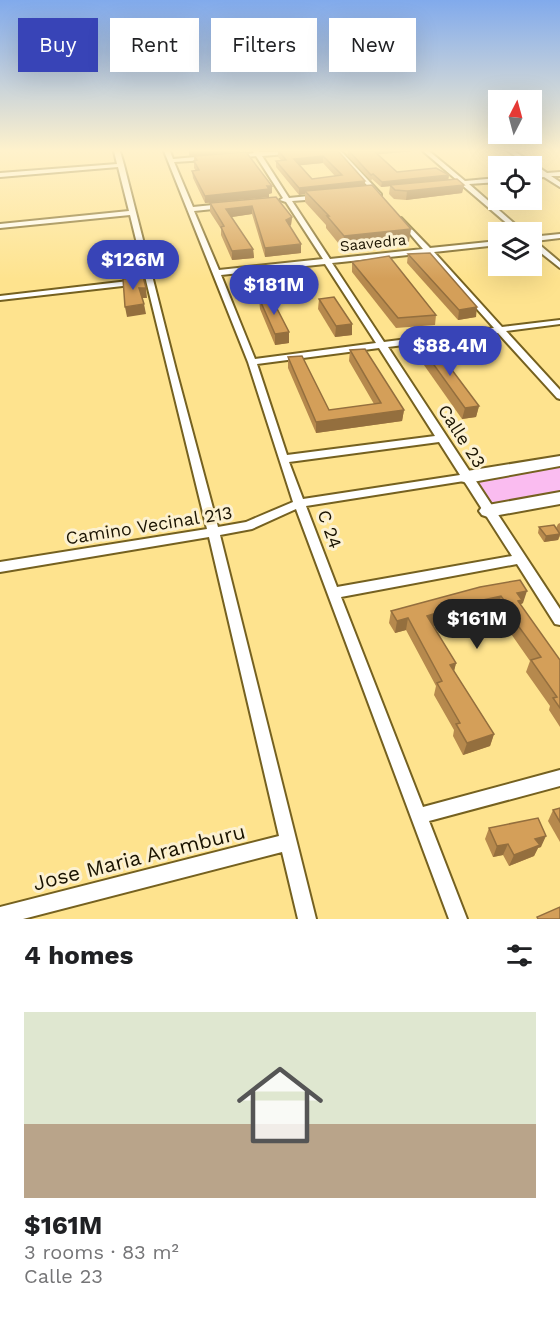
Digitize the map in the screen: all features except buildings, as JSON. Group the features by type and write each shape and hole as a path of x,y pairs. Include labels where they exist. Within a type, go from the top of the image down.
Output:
{"main road":[{"path":"467,477 560,461"},
{"path":"488,511 560,498"}],"street":[{"path":"128,194 214,533 307,919"},
{"name":"C 24","path":"184,194 252,363 283,459 458,919"},
{"name":"Calle 23","path":"283,194 560,620"},
{"path":"378,194 383,200"},
{"path":"477,194 509,222"},
{"path":"277,201 332,196"},
{"path":"190,209 233,205"},
{"path":"0,226 132,213"},
{"path":"398,217 560,396"},
{"path":"542,238 560,236"},
{"name":"Saavedra","path":"215,273 488,244"},
{"path":"542,250 560,266"},
{"path":"0,297 150,281"},
{"path":"252,363 560,322"},
{"path":"283,459 442,438"},
{"name":"Camino Vecinal 213","path":"0,567 214,533 248,526 300,503 467,477"},
{"path":"333,593 520,559"},
{"path":"418,816 560,778"},
{"name":"Jose Maria Aramburu","path":"0,916 289,842"}],"shaded area":[{"path":"560,462 560,497 489,510 468,477"}]}
